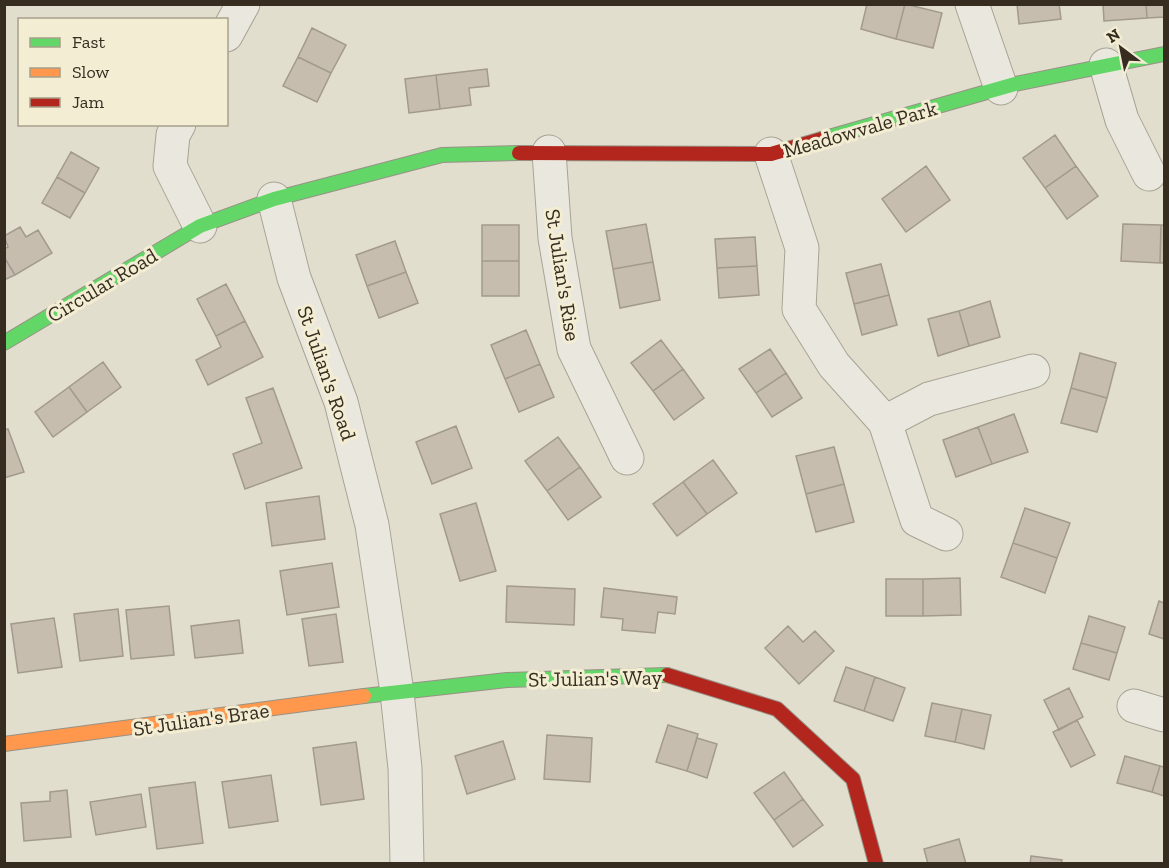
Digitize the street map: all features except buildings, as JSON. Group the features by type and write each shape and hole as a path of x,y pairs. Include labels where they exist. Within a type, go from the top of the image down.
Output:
{"street":[{"path":"228,31 243,4"},
{"path":"972,4 1001,88"},
{"name":"Meadowvale Park","path":"549,152 771,154 1001,88 1164,54"},
{"path":"1106,65 1122,120 1149,174"},
{"path":"178,126 173,135 170,166 200,226"},
{"path":"274,199 442,155 549,152"},
{"name":"St Julian's Rise","path":"549,152 555,238 574,349 627,458"},
{"path":"771,154 802,248 799,309 834,365 885,422 917,520 946,534"},
{"name":"Circular Road","path":"4,343 200,226 274,199"},
{"name":"St Julian's Road","path":"274,199 294,278 341,402 372,525 397,692 405,768 407,864"},
{"path":"885,422 929,399 1033,371"},
{"name":"St Julian's Way","path":"397,692 507,680 667,675 777,709 853,779 876,864"},
{"name":"St Julian's Brae","path":"4,744 397,692"}],"traffic: fast":[{"path":"822,139 1015,84 1164,54"},
{"path":"4,343 200,226 274,199 442,155 519,153"},
{"path":"364,696 507,680 667,675"}],"traffic: slow":[{"path":"4,744 364,696"}],"traffic: jam":[{"path":"519,153 771,154 822,139"},
{"path":"667,675 777,709 853,779 876,864"}]}
